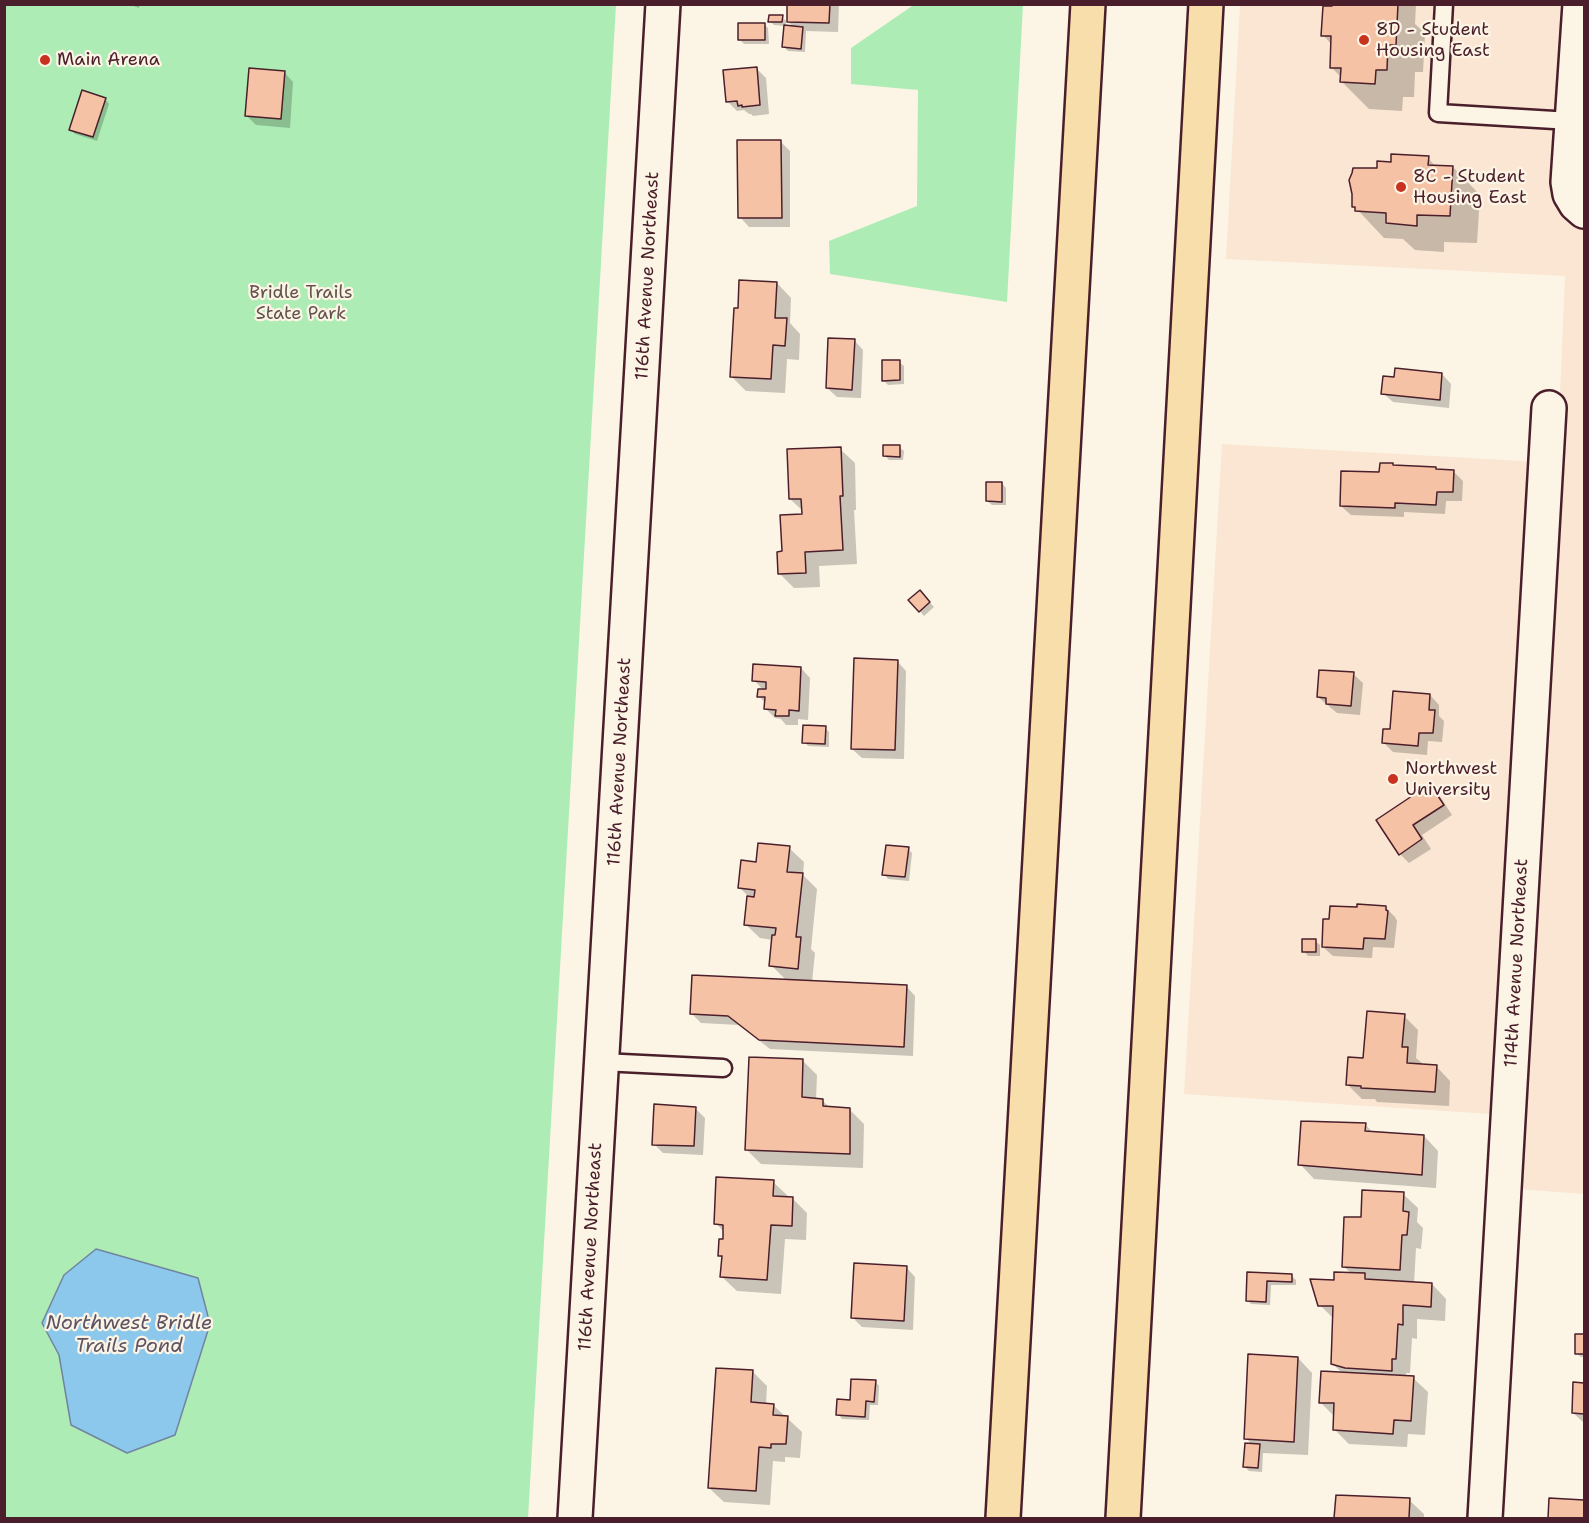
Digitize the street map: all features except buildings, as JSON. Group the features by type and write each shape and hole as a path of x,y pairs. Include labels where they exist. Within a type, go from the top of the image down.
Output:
{"highway":[{"path":"1003,1518 1088,4"},
{"path":"1123,1518 1206,4"}],"street":[{"name":"116th Avenue Northeast","path":"575,1518 663,4"},
{"path":"1580,4 1568,182 1570,194 1584,211"},
{"name":"114th Avenue Northeast","path":"1485,1518 1549,408"}],"lane":[{"path":"1444,4 1438,113 1571,121"},
{"path":"602,1062 723,1068"}],"shaded area":[{"name":"Northwest University","path":"1240,5 1584,5 1584,1194 1517,1189 1521,1116 1184,1094 1222,444 1557,463 1565,276 1226,259"}],"green space":[{"path":"915,4 1023,5 1007,302 830,274 829,241 917,206 918,90 851,84 851,48"},
{"name":"Bridle Trails State Park","path":"5,5 616,5 528,1518 5,1518"}],"water":[{"name":"Northwest Bridle Trails Pond","path":"96,1249 198,1278 210,1324 175,1435 127,1453 71,1425 59,1355 42,1323 64,1275"}],"place":[{"name":"8D - Student Housing East","path":"1364,40"},
{"name":"Main Arena","path":"45,60"},
{"name":"8C - Student Housing East","path":"1401,187"},
{"name":"Northwest University","path":"1393,779"}]}
